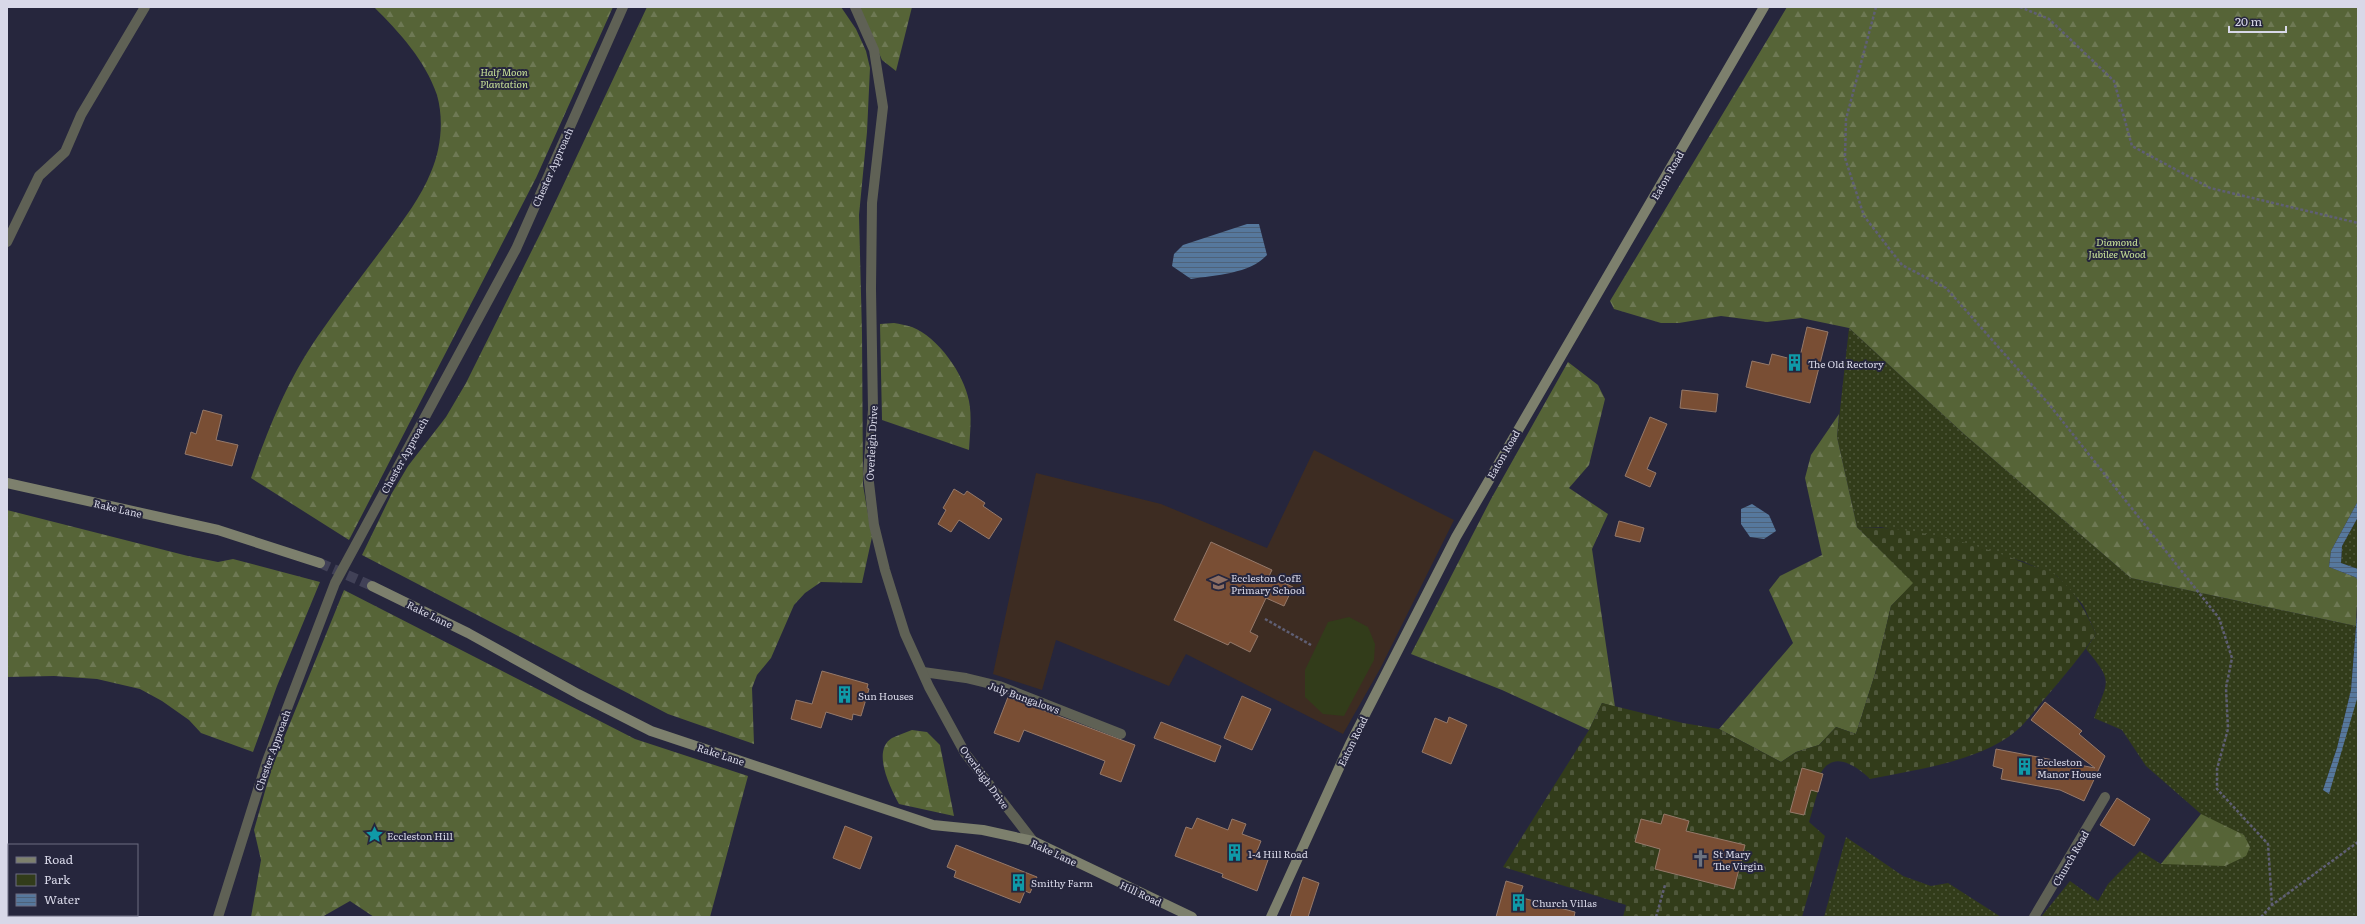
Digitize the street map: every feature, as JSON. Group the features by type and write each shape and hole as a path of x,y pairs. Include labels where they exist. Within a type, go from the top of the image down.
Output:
{"street":[{"path":"7,242 38,176 64,152 81,115 145,7"},
{"name":"Chester Approach","path":"218,917 267,761 335,583 516,249 623,7"},
{"name":"Overleigh Drive","path":"855,7 874,50 883,107 872,203 871,288 873,410 868,474 874,525 885,570 905,634 922,672 966,753 1033,841"},
{"name":"Eaton Road","path":"1271,917 1350,744 1456,537 1764,7"},
{"name":"Rake Lane","path":"7,483 218,530 320,563"},
{"name":"Rake Lane","path":"372,586 468,633 578,694 651,731 932,825 983,830 1033,841 1090,869"},
{"name":"July Bungalows","path":"922,672 966,678 999,686 1122,734"},
{"name":"Church Road","path":"2034,917 2105,797"},
{"name":"Hill Road","path":"1090,869 1192,917"}],"path":[{"path":"1880,7 1875,8 1846,119 1845,158 1864,216 1902,265 1946,288 2048,403 2219,618 2232,658 2226,688 2228,729 2216,769 2217,790 2268,844 2272,905"},
{"path":"2020,7 2049,19 2114,81 2132,146 2210,188 2358,223"},
{"path":"1265,619 1312,645"},
{"path":"2261,917 2272,905 2358,842"},
{"path":"1656,917 1665,885"}],"shaded area":[{"name":"Eccleston CofE Primary School","path":"1314,450 1454,520 1380,669 1343,734 1186,654 1169,686 1056,640 1042,690 993,674 1036,473 1161,504 1267,548"}],"green space":[{"name":"Half Moon Plantation","path":"374,7 613,7 536,178 349,540 251,478 272,423 297,370 326,324 412,208 427,181 437,154 441,124 437,95 432,82 426,70 411,48"},
{"path":"647,7 841,7 856,29 866,51 870,68 867,132 859,215 862,333 863,485 872,537 862,583 821,582 805,593 794,605 771,658 757,675 752,688 754,744 668,714 362,555 392,493 408,466 446,417 466,383 544,226"},
{"path":"856,7 912,7 896,71 882,60 864,18"},
{"name":"Diamond Jubilee Wood","path":"1787,7 2358,7 2358,501 2331,551 2329,567 2355,577 2358,580 2356,626 2131,578 1964,434 1849,328 1801,318 1767,322 1721,316 1679,323 1661,323 1614,309 1610,301"},
{"path":"894,323 912,327 922,332 940,348 956,368 966,390 970,407 971,419 969,450 882,420 880,324"},
{"path":"1849,328 1964,434 2131,578 2356,626 2351,690 2337,748 2323,790 2329,793 2358,691 2358,917 2041,917 2070,881 2098,901 2108,884 2140,851 2161,864 2201,814 2146,766 2122,730 2094,718 2103,696 2106,682 2105,675 2086,649 2096,634 2083,605 2057,576 2022,561 1881,527 1857,527 1837,437"},
{"path":"1568,362 1598,385 1605,399 1589,465 1569,488 1608,514 1592,549 1615,707 1602,703 1589,730 1502,690 1411,654 1491,499"},
{"path":"1839,414 1837,437 1857,527 1914,583 1891,606 1875,674 1856,734 1836,727 1819,745 1796,752 1781,762 1719,729 1793,643 1769,590 1780,576 1822,555 1805,478 1811,455"},
{"path":"7,510 188,556 218,562 233,559 320,582 277,686 253,752 201,733 189,720 162,701 140,689 97,679 54,676 7,677"},
{"path":"2358,517 2358,569 2341,563 2342,546"},
{"path":"1857,527 1923,533 1967,543 2049,571 2058,577 2075,596 2096,634 2072,666 2024,723 2002,741 1985,750 1947,763 1870,779 1859,769 1845,762 1832,762 1826,766 1821,773 1823,774 1809,822 1825,836 1802,917 1623,917 1626,905 1503,867 1589,730 1602,703 1683,723 1719,729 1781,762 1796,752 1819,745 1836,727 1856,734 1875,674 1891,606 1913,583"},
{"path":"344,590 635,739 748,776 710,917 374,917 350,901 322,917 251,917 261,860 254,830 271,770"},
{"path":"1349,617 1368,627 1375,644 1374,660 1344,716 1323,714 1305,697 1305,670 1328,622"},
{"path":"912,730 927,732 940,745 954,816 899,804 888,780 883,761 883,752 886,744 892,738"},
{"path":"2201,814 2244,835 2250,847 2246,856 2225,866 2161,864"},
{"path":"1846,837 1903,876 1931,886 1948,883 2001,917 1824,917"}],"water":[{"path":"1247,224 1259,224 1267,255 1260,261 1232,273 1191,279 1172,266 1174,254 1183,245"},
{"path":"2358,501 2358,517 2342,546 2341,563 2358,569 2358,580 2355,577 2329,567 2331,551"},
{"path":"1752,504 1769,515 1776,531 1764,539 1750,537 1741,524 1741,509"},
{"path":"2358,602 2357,699 2329,794 2323,790 2337,748 2351,690"}],"building":[{"name":"The Old Rectory","path":"1807,327 1828,332 1810,403 1746,387 1752,361 1769,365 1772,354 1799,361"},
{"path":"1682,390 1718,394 1716,412 1680,408"},
{"path":"203,410 222,415 216,440 238,445 232,466 185,454 191,432 196,434"},
{"path":"1650,417 1667,424 1647,469 1656,473 1650,487 1625,476"},
{"path":"954,489 964,495 967,491 985,503 983,506 1002,519 989,539 959,520 951,532 938,524 946,510 943,508"},
{"path":"1619,521 1644,528 1640,542 1615,536"},
{"path":"1211,542 1272,570 1269,576 1293,587 1284,606 1266,598 1250,632 1258,636 1250,652 1230,642 1228,645 1174,620"},
{"name":"Sun Houses","path":"822,671 868,684 867,688 869,689 861,716 853,714 852,720 826,712 821,728 791,719 796,700 812,704"},
{"path":"1242,696 1271,709 1252,750 1224,738"},
{"path":"1008,697 1135,745 1121,782 1100,774 1105,761 1024,730 1019,742 994,733"},
{"path":"2045,702 2082,731 2079,734 2105,756 2084,801 2060,790 2001,779 2003,769 1993,766 1996,749 2095,768 2031,720"},
{"path":"1449,717 1467,725 1451,764 1422,752 1435,718 1447,723"},
{"path":"1161,722 1221,746 1215,762 1154,738"},
{"path":"1802,768 1823,774 1818,792 1811,790 1804,815 1790,812"},
{"path":"2117,798 2150,819 2134,846 2100,825"},
{"name":"St Mary The Virgin","path":"1664,814 1689,821 1686,831 1745,845 1734,889 1655,869 1660,849 1635,842 1641,819 1661,824"},
{"name":"1-4 Hill Road","path":"1197,818 1228,830 1232,819 1246,824 1242,834 1261,841 1255,856 1268,860 1257,891 1222,877 1223,874 1175,856 1186,827 1192,829"},
{"path":"845,826 872,837 860,869 833,858"},
{"path":"956,845 1037,877 1030,893 1025,891 1020,903 954,877 956,871 947,867"},
{"path":"1303,877 1319,883 1308,917 1290,917"},
{"name":"Church Villas","path":"1506,881 1523,886 1519,897 1575,912 1574,917 1496,917"}],"tunnel":[{"path":"320,563 372,586"}],"place":[{"name":"The Old Rectory","path":"1795,363"},
{"name":"Eccleston CofE Primary School","path":"1218,583"},
{"name":"Sun Houses","path":"845,695"},
{"name":"Eccleston Manor House","path":"2024,767"},
{"name":"Eccleston Hill","path":"374,835"},
{"name":"1-4 Hill Road","path":"1235,853"},
{"name":"St Mary The Virgin","path":"1700,859"},
{"name":"Smithy Farm","path":"1018,882"},
{"name":"Church Villas","path":"1519,902"}]}
